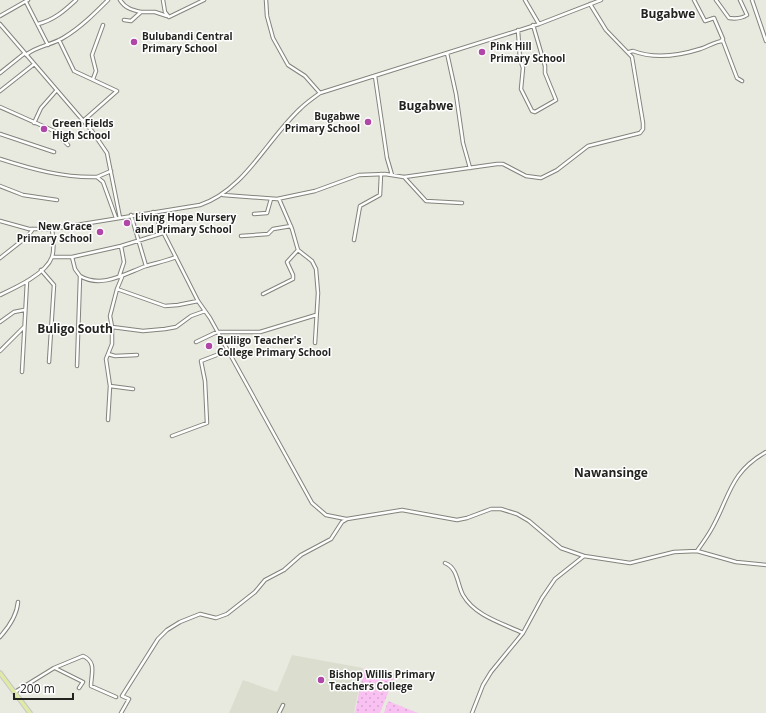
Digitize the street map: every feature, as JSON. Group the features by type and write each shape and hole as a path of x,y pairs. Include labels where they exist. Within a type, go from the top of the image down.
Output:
{"main road":[{"path":"0,673 30,713"}],"street":[{"path":"38,24 49,21 57,16 76,0"},
{"path":"0,72 32,50 59,40 84,23 108,0"},
{"path":"120,0 123,5 128,8 142,12 155,12 167,16 173,16 204,0"},
{"path":"163,0 167,16"},
{"path":"191,0 192,5"},
{"path":"266,0 267,16 273,38 288,65 305,76 320,93"},
{"path":"525,0 539,24"},
{"path":"0,221 33,229 52,229 200,205 222,195 235,184 300,109 320,93 539,24 601,0"},
{"path":"629,52 633,51 646,56 654,54 670,56 701,49 723,39 714,18 705,21 694,0"},
{"path":"716,0 729,18 736,19 747,15 740,0"},
{"path":"752,0 766,41"},
{"path":"0,16 27,1 48,45"},
{"path":"222,195 279,199 315,191 353,176 382,174 404,177 503,164 526,176 541,178 557,170 588,146 640,133 643,129 633,62 629,52 606,30 590,4"},
{"path":"124,20 131,21 142,12"},
{"path":"0,24 83,121 107,153 118,218"},
{"path":"93,79 96,71 92,55 103,25"},
{"path":"518,30 520,59 523,68 522,89 532,111 535,112 556,100 545,73 545,66 533,25"},
{"path":"59,40 74,71 117,91 83,121"},
{"path":"720,41 723,41 737,78 742,81"},
{"path":"447,53 456,94 463,143 470,168"},
{"path":"0,91 33,64"},
{"path":"376,76 387,158 392,175"},
{"path":"34,123 41,108 56,91"},
{"path":"0,107 54,131 68,145"},
{"path":"0,134 54,152"},
{"path":"0,159 31,169 86,177 97,176 111,171"},
{"path":"354,240 360,206 380,195 382,174"},
{"path":"97,176 103,182 118,218"},
{"path":"404,177 426,202 462,203"},
{"path":"0,186 23,195 57,200"},
{"path":"254,214 267,213 271,199"},
{"path":"279,199 291,226 298,250 312,261 316,269 318,293 314,343"},
{"path":"153,212 198,301 217,332 312,503 326,515 347,519 402,510 457,520 491,510 501,509 517,514 529,521 561,548 584,556 630,562 674,552 697,551 736,562 766,565"},
{"path":"131,215 146,266"},
{"path":"241,236 268,234 272,229 291,226"},
{"path":"0,258 28,236 33,229"},
{"path":"0,295 27,281 41,270 52,257 54,249 52,229"},
{"path":"52,257 72,257 121,246 163,232"},
{"path":"118,278 124,262 121,246"},
{"path":"263,294 293,279 293,275 287,262 298,250"},
{"path":"72,257 75,269 80,276 76,366"},
{"path":"80,276 99,280 118,278 146,266 176,257"},
{"path":"41,270 54,286 49,362"},
{"path":"108,420 110,386 106,368 108,354 112,344 112,327 109,319 122,276"},
{"path":"22,372 24,310 27,281"},
{"path":"117,289 165,306 198,301"},
{"path":"0,322 14,312 24,310"},
{"path":"112,327 143,331 165,329 176,327 191,316 205,311"},
{"path":"196,342 217,332 260,332 316,315"},
{"path":"0,351 24,326"},
{"path":"172,436 207,423 205,381 201,361 227,350"},
{"path":"108,354 115,356 137,355"},
{"path":"110,386 133,389"},
{"path":"697,551 711,530 733,481 754,459 766,452"},
{"path":"121,713 129,699 122,696 158,639 167,630 180,622 200,614 216,618 227,614 255,592 265,580 284,570 301,555 331,539 342,522 347,519"},
{"path":"472,713 483,685 491,672 523,633 542,598 555,579 584,556"},
{"path":"445,563 456,574 463,594 471,605 479,612 523,633"},
{"path":"0,637 9,626 18,607 18,602"},
{"path":"15,692 54,668 74,658 83,656 87,657 93,666 91,686 116,697"},
{"path":"54,668 83,682 79,688"},
{"path":"280,713 284,705"}],"shaded area":[{"name":"Bishop Willis Primary Teachers College","path":"292,655 363,668 354,713 229,713 243,680 277,692"},
{"path":"364,668 395,675 380,713 355,713"},
{"path":"388,701 418,713 384,713"}],"place":[{"name":"Bulubandi Central Primary School","path":"134,42"},
{"name":"Pink Hill Primary School","path":"482,52"},
{"name":"Bugabwe Primary School","path":"368,122"},
{"name":"Green Fields High School","path":"44,129"},
{"name":"Living Hope Nursery and Primary School","path":"127,223"},
{"name":"New Grace Primary School","path":"100,232"},
{"name":"Buliigo Teacher's College Primary School","path":"209,346"},
{"name":"Bishop Willis Primary Teachers College","path":"321,680"}],"district":[{"name":"Bugabwe","path":"668,13"},
{"name":"Bugabwe","path":"426,105"},
{"name":"Buligo South","path":"75,328"},
{"name":"Nawansinge","path":"611,472"}]}
